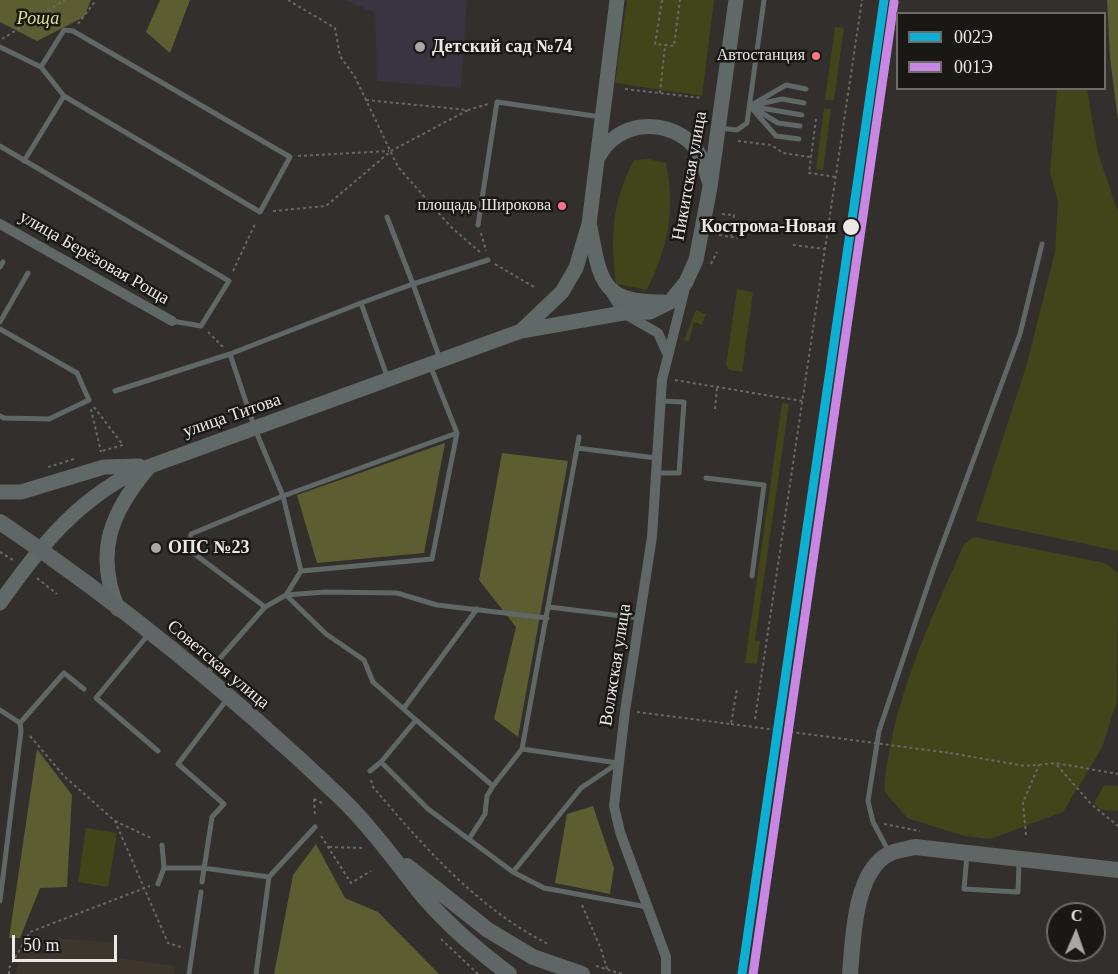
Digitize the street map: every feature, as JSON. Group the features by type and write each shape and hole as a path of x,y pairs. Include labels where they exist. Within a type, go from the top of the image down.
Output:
{"main road":[{"path":"521,331 562,292 576,268 590,224 617,0"},
{"name":"Никитская улица","path":"670,302 686,282 696,260 710,186 736,0"},
{"path":"597,161 604,146 616,134 632,128 654,127 676,132 692,144 704,162 710,186"},
{"path":"590,224 607,288 620,297 670,302"},
{"path":"521,331 623,313 650,312 670,302"},
{"name":"улица Титова","path":"0,603 40,549 76,510 105,487 151,465 521,331"},
{"path":"0,492 21,492 104,467 151,465"},
{"path":"118,609 108,583 105,557 108,532 123,501 151,465"},
{"name":"Советская улица","path":"0,522 40,549 229,696 341,798 394,857"},
{"path":"850,974 854,923 861,894 873,870 890,853 915,847 1118,870"},
{"path":"394,857 431,883 488,930 533,957 585,969"},
{"path":"394,857 420,892 474,947 509,974"},
{"path":"1098,868 1118,877"}],"street":[{"name":"улица Берёзовая Роща","path":"0,224 172,321"},
{"name":"Волжская улица","path":"666,974 666,957 616,821 614,806 625,711 652,537 656,458 667,353 686,282"},
{"path":"607,288 623,313 658,333 667,353"}],"lane":[{"path":"718,128 737,130 743,128 747,123 764,0"},
{"path":"0,46 41,67 64,96 260,212 290,157 73,31 64,30 41,67"},
{"path":"750,106 786,85 806,88"},
{"path":"24,161 64,96"},
{"path":"750,106 782,99 804,103"},
{"path":"478,225 497,102 603,118"},
{"path":"750,106 802,115"},
{"path":"750,106 778,123 800,126"},
{"path":"750,106 776,136 799,139"},
{"path":"0,146 229,281 201,326 172,321"},
{"path":"301,571 432,559 457,433 413,284 387,217"},
{"path":"890,853 873,822 868,801 879,731 934,567 1020,334 1042,244"},
{"path":"115,391 230,354 413,284 488,260"},
{"path":"0,322 28,273"},
{"path":"361,303 388,381"},
{"path":"0,329 77,373 89,400 49,419 0,416"},
{"path":"230,354 255,429 283,496 301,571 286,596"},
{"path":"655,473 679,473 684,402 661,400"},
{"path":"265,607 188,549 191,534 283,496 457,433"},
{"path":"469,839 485,814 487,796 522,749 579,437"},
{"path":"577,448 656,458"},
{"path":"706,477 764,485 752,576"},
{"path":"204,677 265,607 286,596 325,592 397,593 437,605 547,618"},
{"path":"286,596 326,634 364,660 373,682 494,786"},
{"path":"549,607 639,618"},
{"path":"404,708 477,609"},
{"path":"149,634 96,698 158,751"},
{"path":"0,901 21,731 20,723 64,673 84,688"},
{"path":"202,882 212,817 224,804 178,764 229,696"},
{"path":"0,710 20,723"},
{"path":"370,771 381,762 416,720"},
{"path":"522,749 618,763"},
{"path":"381,762 428,809 513,872 544,888 647,907"},
{"path":"513,872 581,788 618,763"},
{"path":"256,974 269,877 315,827"},
{"path":"159,884 164,868 162,845"},
{"path":"967,853 964,890 1018,892 1019,859"},
{"path":"164,868 203,868 269,877"},
{"path":"189,974 201,892"}],"path":[{"path":"0,40 66,0"},
{"path":"73,31 96,0"},
{"path":"288,0 335,28 340,56 355,77 398,166 451,227 488,260 534,287"},
{"path":"662,0 656,44 674,46 680,0"},
{"path":"755,719 862,0"},
{"path":"660,93 665,45"},
{"path":"625,89 702,98"},
{"path":"366,100 468,110"},
{"path":"229,281 260,212 326,206 390,151 468,110 497,102"},
{"path":"816,119 809,173 836,177"},
{"path":"732,140 771,145 783,153 810,157"},
{"path":"290,157 390,151"},
{"path":"795,162 796,155"},
{"path":"722,214 734,215 731,237"},
{"path":"478,225 488,260"},
{"path":"719,235 738,238"},
{"path":"793,245 825,249"},
{"path":"201,326 230,354"},
{"path":"669,380 802,402"},
{"path":"715,409 717,388"},
{"path":"89,400 123,445"},
{"path":"89,400 101,452"},
{"path":"731,724 737,689"},
{"path":"625,711 950,753 1025,766 1056,763 1118,774"},
{"path":"20,723 64,776 115,821 162,845"},
{"path":"1056,763 1091,804 1118,826"},
{"path":"1026,835 1023,802 1039,765"},
{"path":"370,771 372,787 454,876 518,926 550,946"},
{"path":"314,799 315,827 351,884 371,871"},
{"path":"115,821 168,943 192,950"},
{"path":"329,847 369,848"},
{"path":"9,974 9,968 30,932 143,889"},
{"path":"577,894 601,948 608,970"},
{"path":"585,969 608,970 622,974"}],"shaded area":[{"name":"Детский сад №74","path":"345,0 467,0 461,88 377,81 375,13"},
{"path":"58,938 117,943 117,958 175,966 174,974 16,974 20,954 53,954"}],"green space":[{"name":"Роща","path":"0,0 91,0 84,17 37,41 0,22"},
{"path":"160,0 190,0 170,53 146,32"},
{"path":"627,0 714,0 702,96 615,83"},
{"path":"1107,0 1118,0 1118,120 1110,58"},
{"path":"835,27 844,28 834,100 825,100"},
{"path":"1057,90 1087,90 1098,153 1118,212 1118,551 976,521 1026,367 1055,252 1058,202 1050,172"},
{"path":"824,108 831,109 823,170 816,169"},
{"path":"648,159 666,163 670,213 665,243 647,290 616,284 613,235 617,205 627,175 634,160"},
{"path":"737,289 753,292 742,372 729,370 726,365"},
{"path":"696,310 706,314 702,325 694,322 689,342 684,340"},
{"path":"782,403 789,404 755,640 760,641 757,664 745,663"},
{"path":"445,443 424,553 317,563 297,495"},
{"path":"502,453 568,461 518,737 494,719 516,627 479,580"},
{"path":"974,537 1105,563 1118,573 1117,701 1102,748 1063,812 990,839 964,836 907,818 884,791 888,759 903,695 925,634 964,544"},
{"path":"37,749 72,795 67,887 40,888 20,938 9,938"},
{"path":"1104,785 1118,786 1118,811 1101,810 1094,803"},
{"path":"593,806 614,868 610,894 555,883 567,814"},
{"path":"86,828 117,833 108,887 78,882"},
{"path":"316,844 345,898 378,912 439,974 274,974 293,875"}],"transit line":[{"name":"002Э","path":"742,974 884,0"},
{"name":"001Э","path":"753,974 894,2"}],"place":[{"name":"Детский сад №74","path":"420,47"},
{"name":"Автостанция","path":"816,56"},
{"name":"площадь Широкова","path":"562,206"},
{"name":"Кострома-Новая","path":"851,227"},
{"name":"ОПС №23","path":"156,548"}]}
